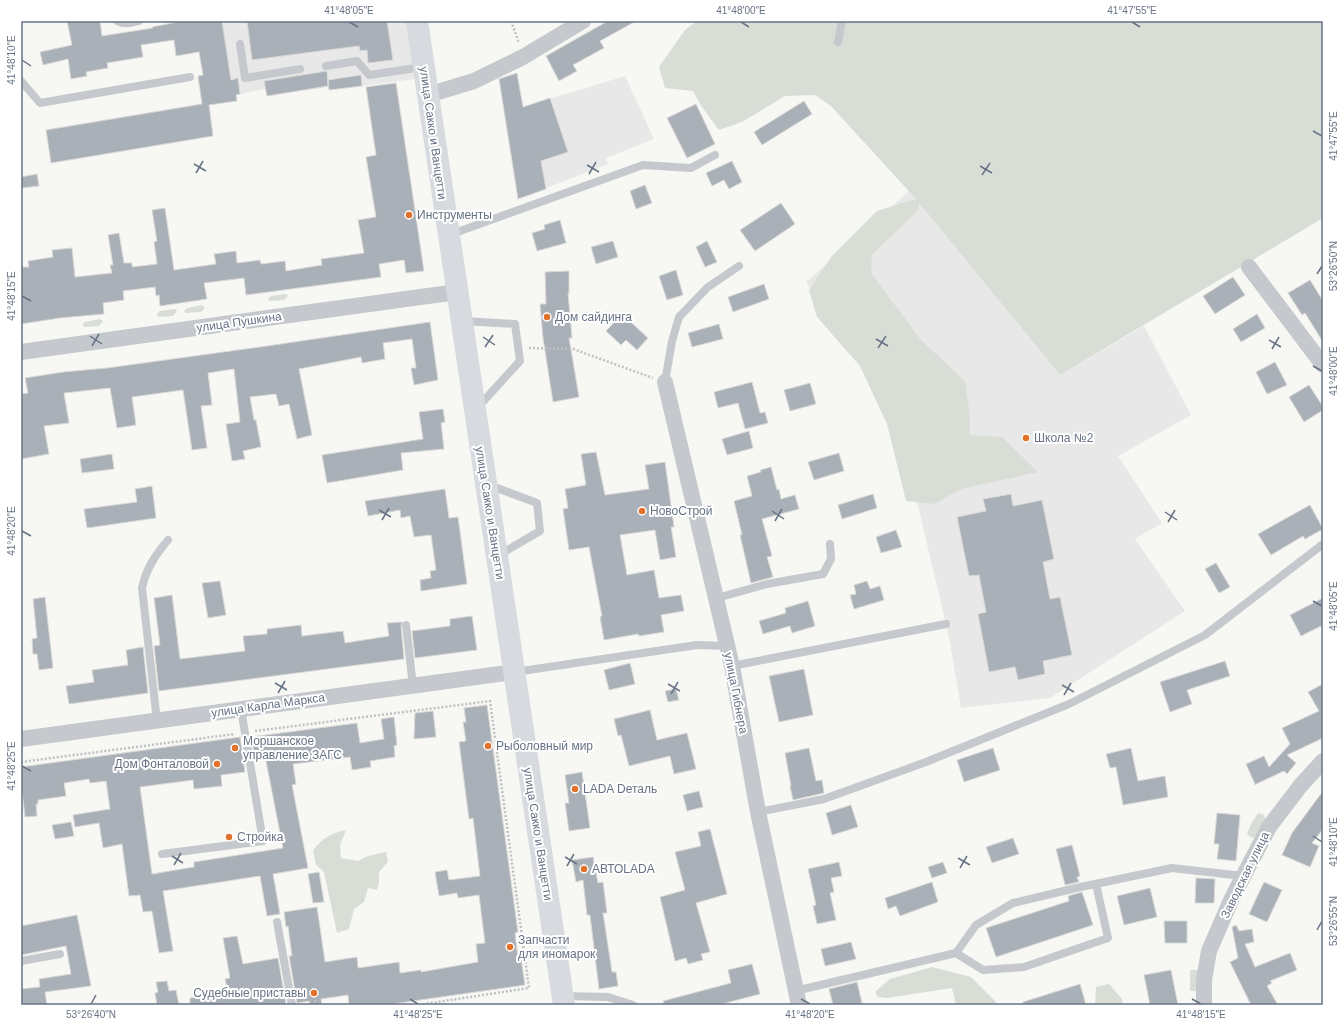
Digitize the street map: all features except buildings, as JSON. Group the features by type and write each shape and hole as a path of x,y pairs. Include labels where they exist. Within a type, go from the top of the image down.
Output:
{"main road":[{"name":"улица Сакко и Ванцетти","path":"417,21 563,1001"}],"street":[{"path":"428,95 474,81 524,57 583,21"},
{"path":"1250,267 1323,365"},
{"name":"улица Пушкина","path":"21,352 457,292"},
{"name":"улица Гибнера","path":"665,382 732,666 758,812 797,998"},
{"name":"улица Карла Маркса","path":"21,739 514,672"},
{"name":"Заводская улица","path":"1204,1005 1204,980 1210,951 1232,898 1269,827 1301,785 1323,761"}],"lane":[{"path":"116,21 119,23 140,21"},
{"path":"838,42 842,21"},
{"path":"240,44 245,78 300,69"},
{"path":"326,66 357,61 369,75 424,67"},
{"path":"21,81 40,103 190,77"},
{"path":"449,235 643,164 691,168 715,155"},
{"path":"665,382 672,341 679,317 708,287 739,266"},
{"path":"462,320 515,324 520,361 475,410"},
{"path":"486,484 537,503 540,531 496,556"},
{"path":"157,721 142,588 149,566 157,553 168,540"},
{"path":"717,598 767,584 823,574 830,558 830,544"},
{"path":"758,812 824,799 926,762 1068,704 1205,635 1323,544"},
{"path":"732,666 946,624"},
{"path":"406,626 413,686"},
{"path":"514,672 697,645 727,646"},
{"path":"162,854 263,841 241,709"},
{"path":"797,998 956,953 976,925 1013,903 1172,868 1243,876"},
{"path":"956,953 983,970 1024,967 1108,938 1096,884"},
{"path":"277,922 292,1005"},
{"path":"21,961 60,954"},
{"path":"563,1001 604,996 633,1005"}],"path":[{"path":"511,21 524,57"},
{"path":"518,348 573,349 665,382"},
{"path":"21,762 490,701 529,988 418,1005"},
{"path":"315,1000 316,1005"}],"shaded area":[{"path":"205,21 407,21 416,79 329,90 328,87 267,96 265,89 236,95 237,101 225,103 219,60"},
{"path":"697,21 1323,21 1323,218 1060,375 919,203 918,210 872,255 871,273 921,340 965,381 970,416 970,435 1002,437 1038,472 961,489 934,504 906,501 887,424 860,366 817,317 809,290 832,256 877,211 916,199 831,106 815,95 785,96 742,122 719,130 702,107 693,91 665,88 659,67 685,30"},
{"path":"517,73 523,107 625,76 654,139 606,158 608,164 518,199 499,79"},
{"name":"Школа №2","path":"909,191 1060,375 1144,326 1191,415 1118,456 1162,523 1135,539 1185,611 1050,698 961,708 949,637 898,421 806,282"},
{"path":"286,294 288,296 284,300 269,301 268,299 271,296"},
{"path":"202,305 205,308 201,312 186,313 184,311 187,308"},
{"path":"175,309 177,311 173,316 158,317 157,314 160,311"},
{"path":"100,319 103,321 99,326 84,327 83,324 85,322"},
{"path":"1258,813 1264,815 1266,821 1259,835 1252,838 1247,834"},
{"path":"346,830 340,845 341,858 358,861 368,856 386,852 388,862 379,872 377,890 368,888 364,902 354,909 349,929 337,933 324,872 316,865 313,850 320,842 328,837"},
{"path":"932,967 971,977 995,1001 997,1005 956,1005 952,988 887,998 878,997 875,992 890,979"},
{"path":"1190,970 1198,970 1198,991 1190,991"},
{"path":"1109,984 1122,999 1123,1005 1095,1005 1096,987"}],"place":[{"name":"Инструменты","path":"409,215"},
{"name":"Дом сайдинга","path":"547,317"},
{"name":"Школа №2","path":"1026,438"},
{"name":"НовоСтрой","path":"642,511"},
{"name":"Рыболовный мир","path":"488,746"},
{"name":"Моршанское управление ЗАГС","path":"235,748"},
{"name":"Дом Фонталовой","path":"217,764"},
{"name":"LADA Dеталь","path":"575,789"},
{"name":"Стройка","path":"229,837"},
{"name":"АВТОLADA","path":"584,869"},
{"name":"Запчасти для иномарок","path":"510,947"},
{"name":"Судебные приставы","path":"314,993"}]}
